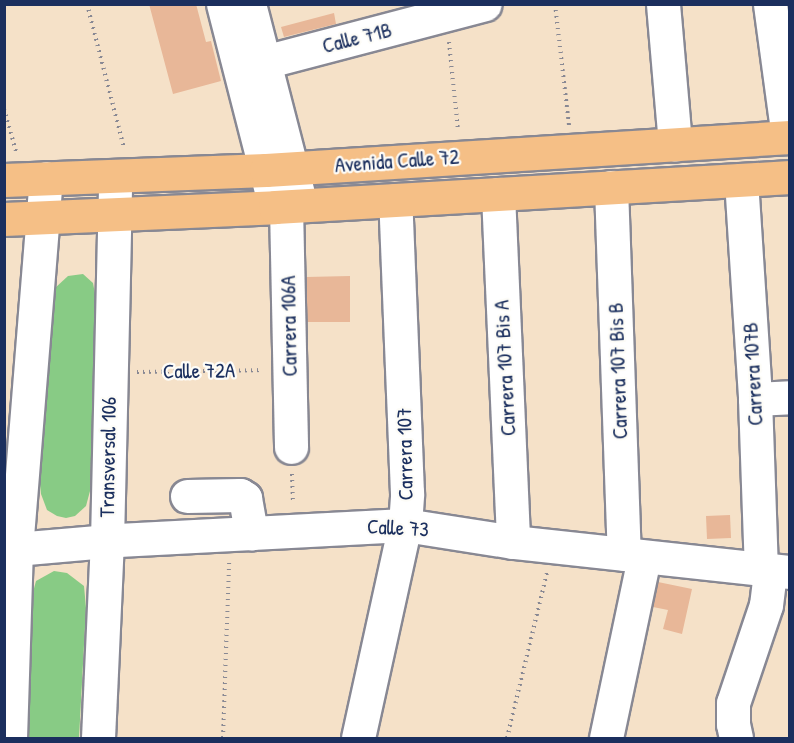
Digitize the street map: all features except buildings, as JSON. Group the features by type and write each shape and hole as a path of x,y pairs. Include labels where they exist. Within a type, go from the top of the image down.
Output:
{"main road":[{"name":"Avenida Calle 72","path":"25,179 278,169 789,137"},
{"name":"Avenida Calle 72","path":"4,219 287,206 789,177"}],"street":[{"name":"Carrera 106A","path":"223,4 278,169 287,206 291,447"},
{"name":"Carrera 106A","path":"249,4 264,62 278,169"},
{"name":"Calle 71B","path":"264,62 402,15 447,14 485,4"},
{"path":"663,4 675,144"},
{"path":"770,4 789,137"},
{"name":"Transversal 106","path":"98,738 107,541 114,214 122,175"},
{"path":"10,738 10,550 43,217 25,179"},
{"name":"Carrera 107B","path":"736,738 733,724 733,702 766,605 774,570 754,399 741,180"},
{"name":"Carrera 107 Bis B","path":"606,738 634,555 611,187"},
{"name":"Carrera 107 Bis A","path":"498,194 513,542"},
{"name":"Carrera 107","path":"358,738 405,525 407,493 395,200"},
{"path":"754,399 789,398"},
{"path":"188,496 240,495 245,498 240,533"},
{"name":"Calle 73","path":"10,550 107,541 405,525 513,542 774,570"}],"path":[{"path":"87,4 122,175"},
{"path":"555,4 569,126"},
{"path":"447,14 458,133"},
{"path":"4,109 25,179"},
{"name":"Calle 72A","path":"109,373 290,370"},
{"path":"291,447 294,530"},
{"path":"223,738 240,533"},
{"path":"507,738 553,546"}],"green space":[{"path":"83,274 93,283 96,299 90,491 86,506 75,516 66,518 47,510 41,494 39,475 50,303 55,288 68,276"},
{"path":"54,571 67,573 84,586 86,608 79,738 22,738 29,607 36,581"}]}
